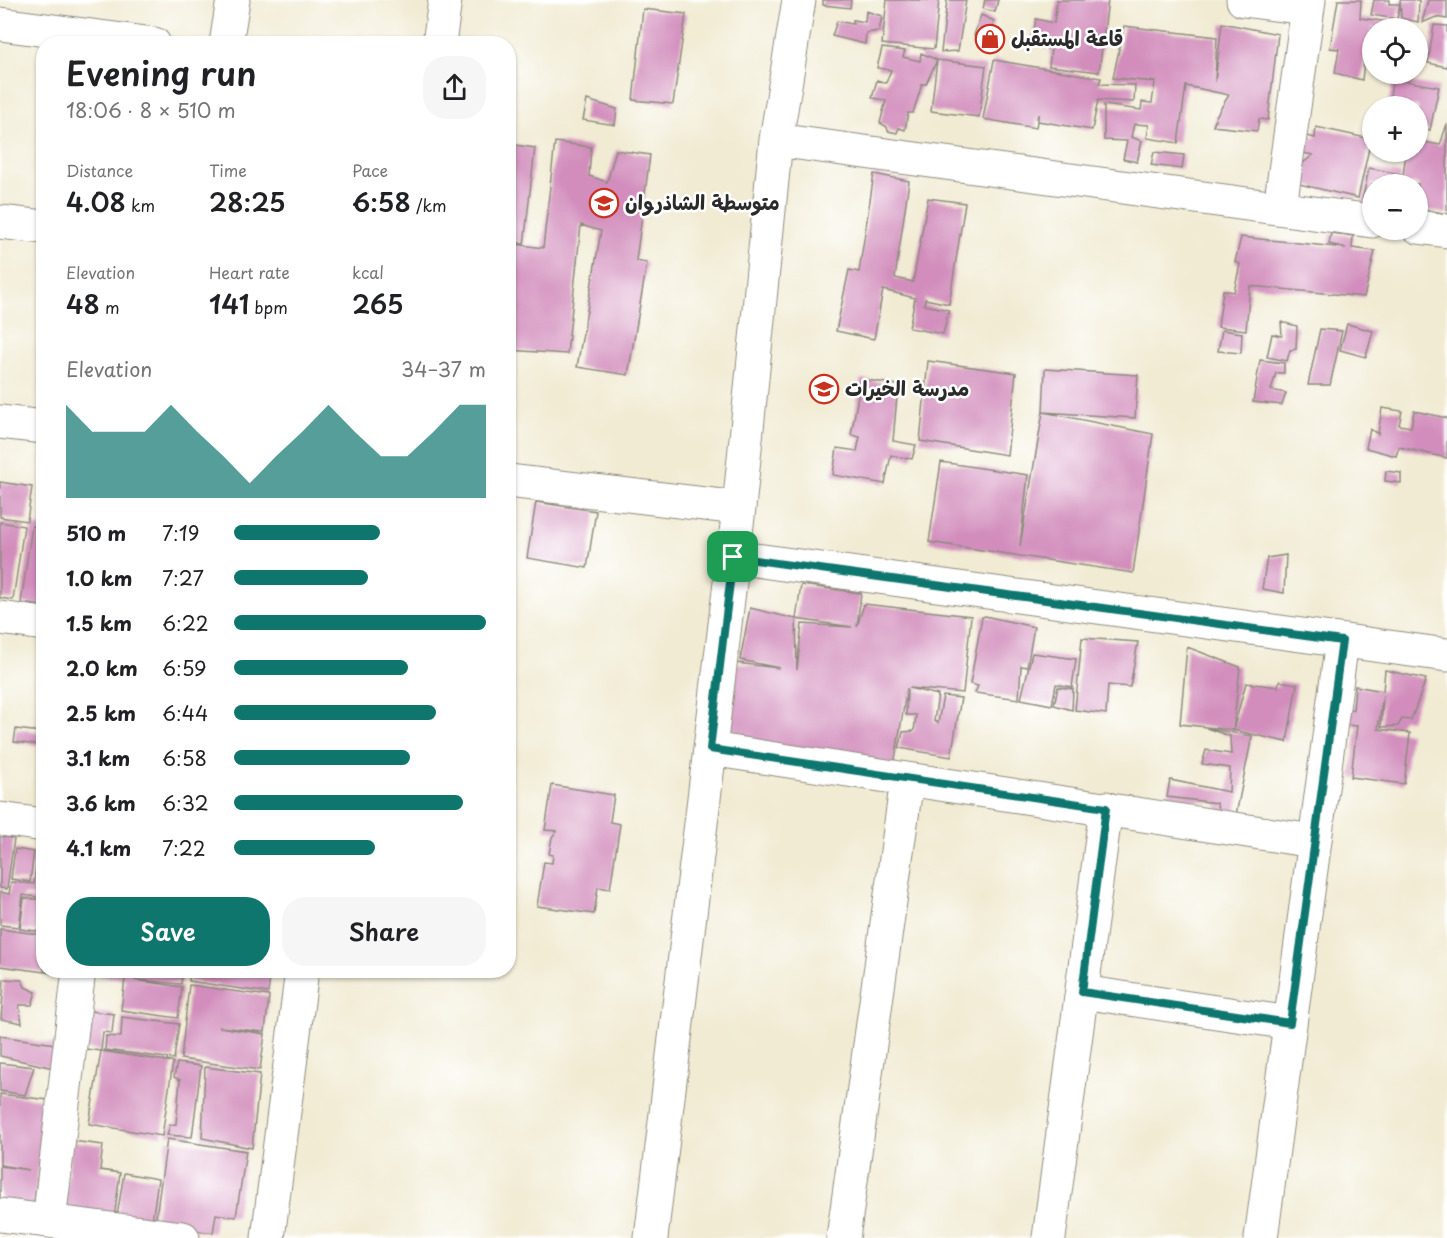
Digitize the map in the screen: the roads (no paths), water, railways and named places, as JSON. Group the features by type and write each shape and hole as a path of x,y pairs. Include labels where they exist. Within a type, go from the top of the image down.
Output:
{"street":[{"path":"227,36 233,0"},
{"path":"440,36 445,0"},
{"path":"651,1238 739,508 776,140 799,0"},
{"path":"1243,0 1308,4 1280,207"},
{"path":"0,24 92,36"},
{"path":"776,140 1362,219"},
{"path":"0,222 36,226"},
{"path":"1428,228 1447,231"},
{"path":"0,422 36,426"},
{"path":"516,482 739,508"},
{"path":"733,557 1447,655"},
{"path":"0,618 36,623"},
{"path":"1261,1238 1313,841 1342,641"},
{"path":"710,749 1313,841"},
{"path":"843,1238 907,780"},
{"path":"1049,1238 1106,808"},
{"path":"0,819 36,824"},
{"path":"49,1221 78,978"},
{"path":"268,1238 301,978"},
{"path":"1082,992 1290,1023"},
{"path":"0,1215 183,1238"}],"place":[{"name":"قاعة المستقبل","path":"990,39"},
{"name":"متوسطة الشاذروان","path":"604,203"},
{"name":"مدرسة الخيرات","path":"824,389"}]}
